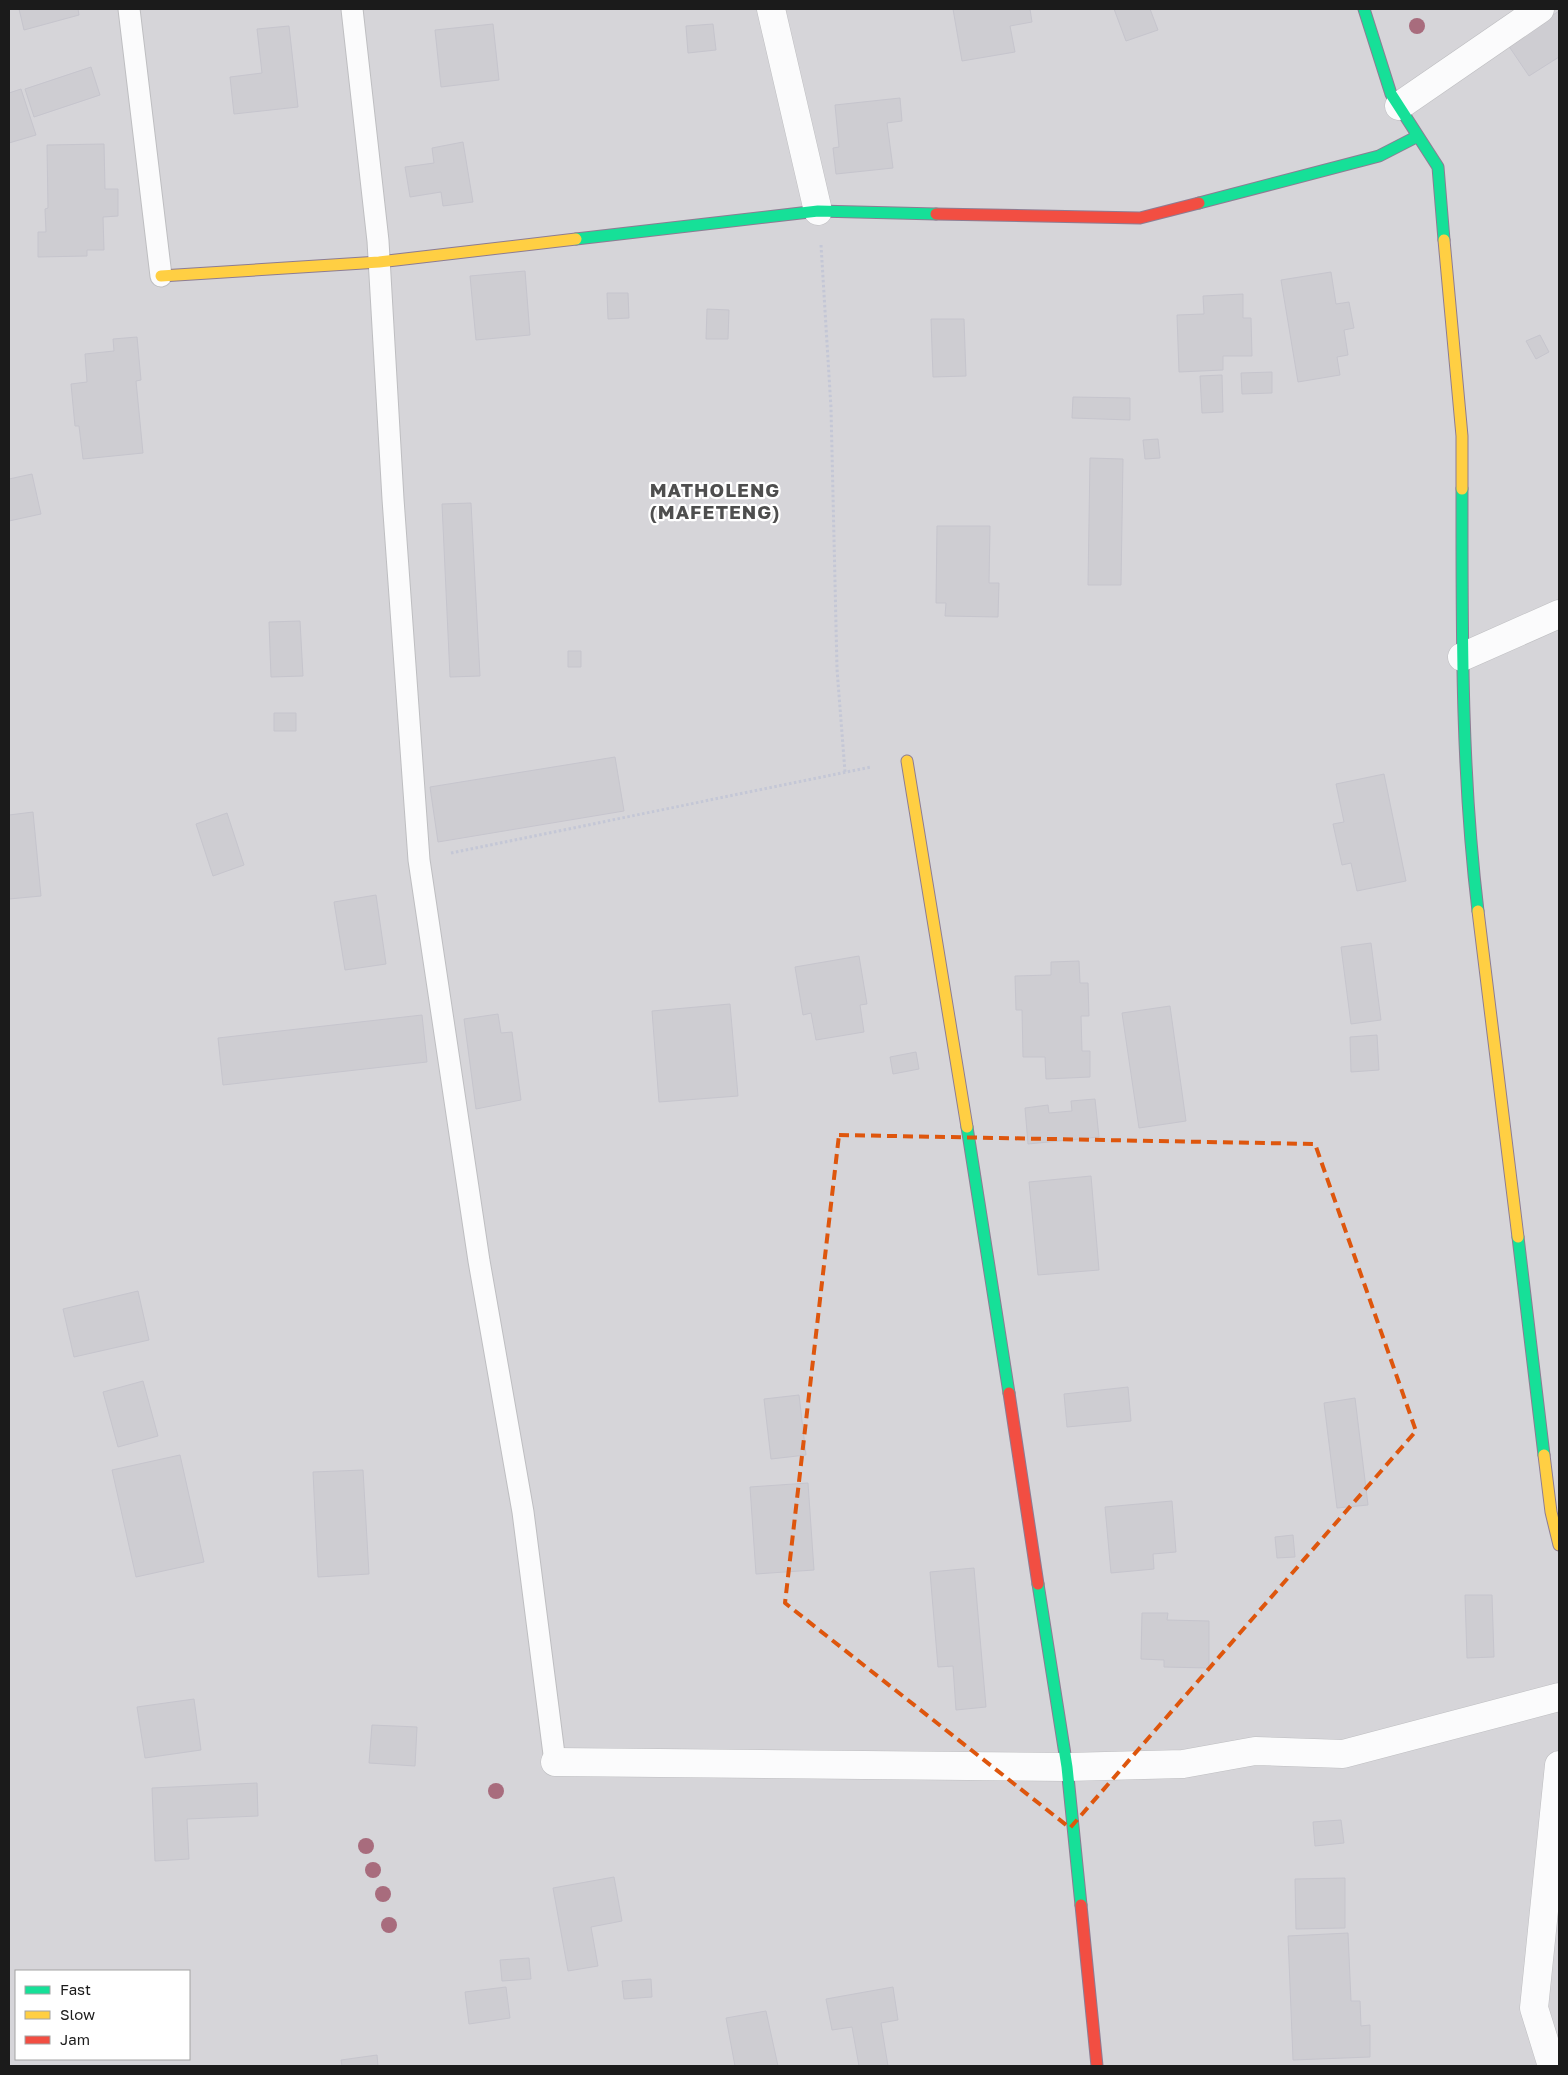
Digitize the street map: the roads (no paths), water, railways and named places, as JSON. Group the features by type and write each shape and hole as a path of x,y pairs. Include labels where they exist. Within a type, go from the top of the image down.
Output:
{"street":[{"path":"771,9 818,211"},
{"path":"1364,9 1391,94 1438,167 1462,436 1463,698 1474,879 1552,1512 1559,1545"},
{"path":"1399,106 1540,9"},
{"path":"161,276 379,262 818,211 1140,218 1379,156 1418,136"},
{"path":"1462,656 1559,614"},
{"path":"907,761 976,1184 1067,1767 1097,2066"},
{"path":"555,1762 1067,1767 1183,1764 1255,1750 1343,1754 1559,1697"},
{"path":"1552,2066 1534,2008 1559,1765"}],"lane":[{"path":"129,9 161,276"},
{"path":"352,9 379,262 394,509 419,860 478,1261 523,1512 555,1762"}],"district":[{"name":"MATHOLENG (MAFETENG)","path":"715,501"}]}
